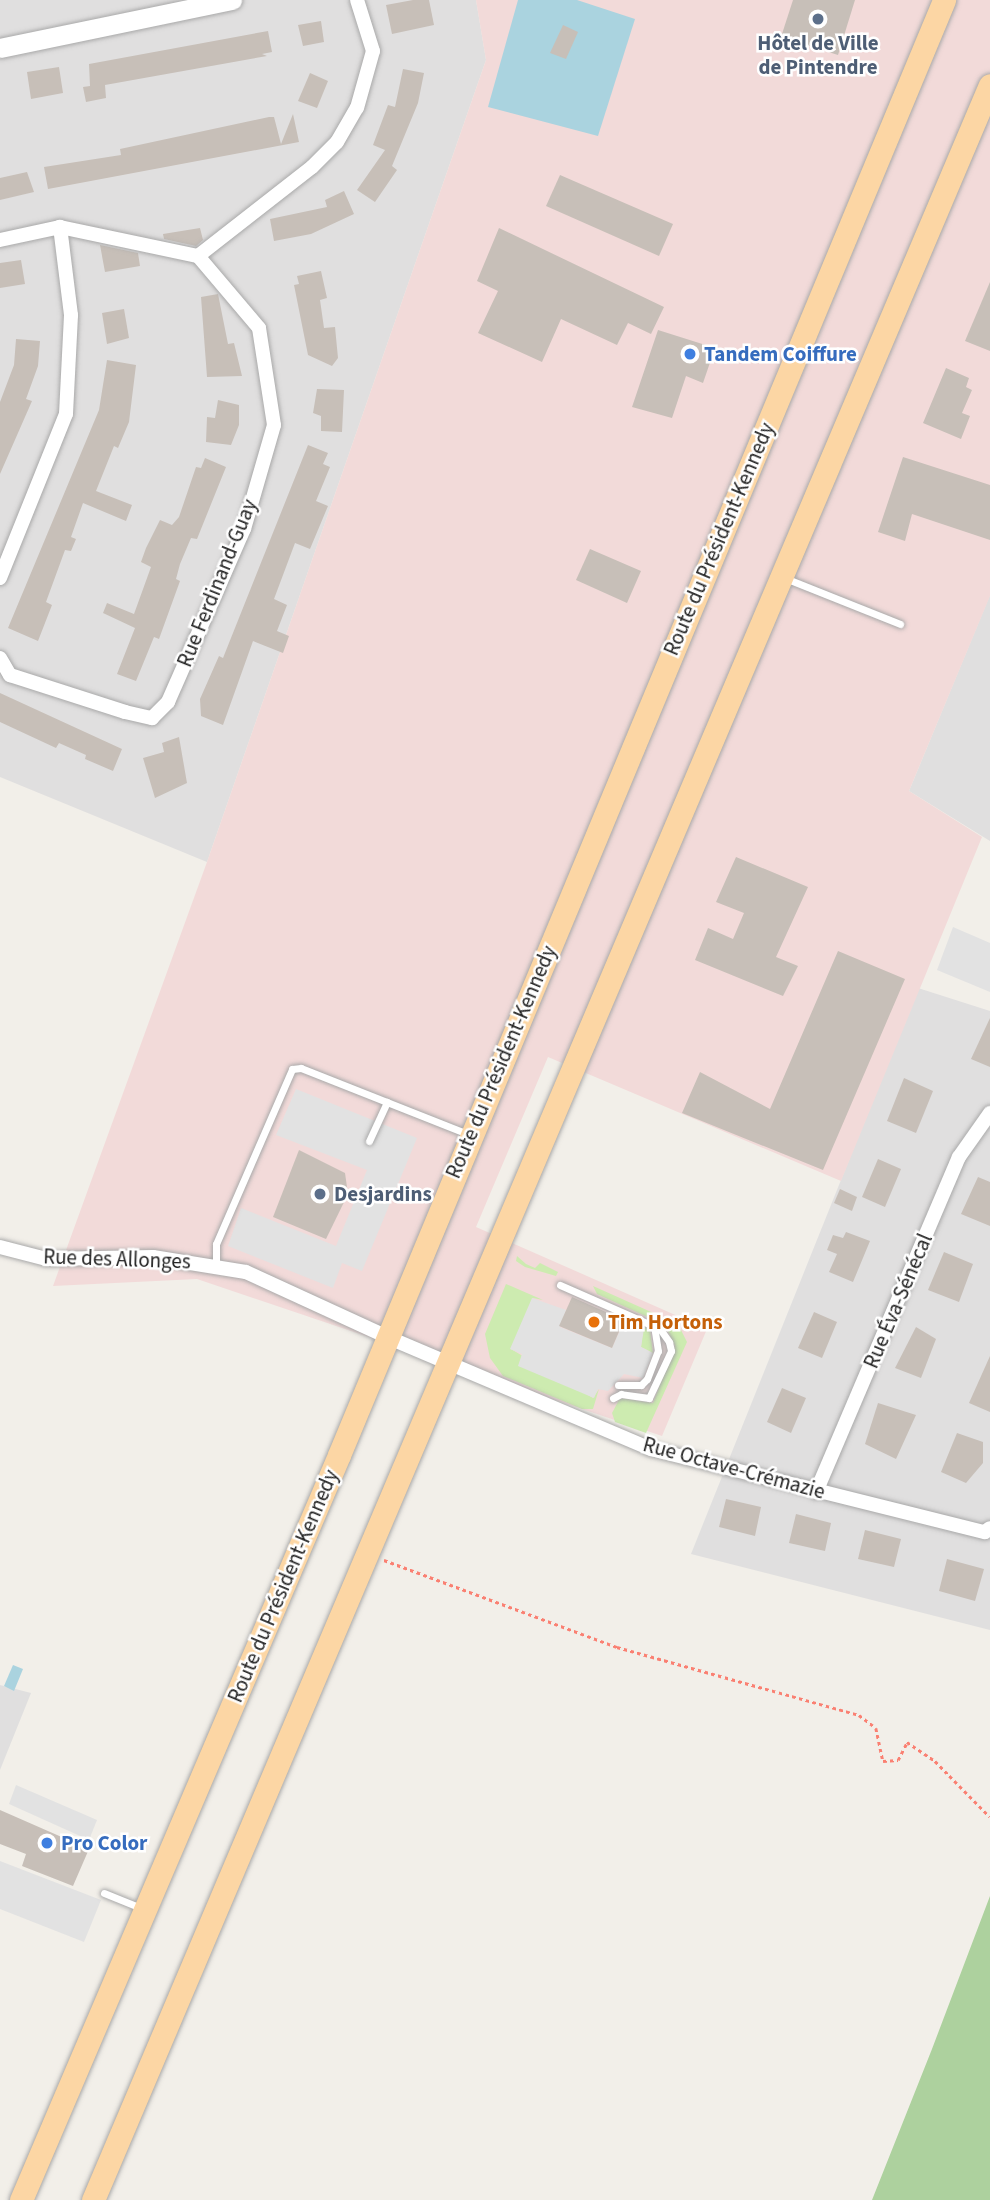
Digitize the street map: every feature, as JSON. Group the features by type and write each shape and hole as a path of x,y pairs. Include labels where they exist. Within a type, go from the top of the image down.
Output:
{"main road":[{"name":"Route du Président-Kennedy","path":"22,2199 387,1337 944,0"},
{"path":"93,2200 446,1362 990,85"}],"street":[{"path":"0,48 232,0"},
{"path":"0,240 60,227 198,256 312,167 337,142 357,108 373,51 357,0"},
{"path":"0,578 66,414 71,315 60,227"},
{"name":"Rue Ferdinand-Guay","path":"0,658 10,675 125,712 152,718 168,702 244,529 274,425 260,328 198,256"},
{"name":"Rue Éva-Sénécal","path":"816,1492 959,1157 988,1114"},
{"name":"Rue des Allonges","path":"0,1247 46,1259 153,1257 216,1264 246,1272 446,1362"},
{"name":"Rue Octave-Crémazie","path":"446,1362 651,1449 985,1532 990,1528"}],"lane":[{"path":"781,576 900,624"},
{"path":"216,1264 216,1244 292,1069 301,1068 471,1135"},
{"path":"369,1141 387,1102"},
{"path":"560,1285 654,1326 664,1334 671,1351 652,1395 613,1398"},
{"path":"618,1385 641,1385 647,1379 658,1352 654,1326"},
{"path":"104,1894 145,1910"}],"path":[{"path":"365,1553 617,1647 859,1715 876,1728 883,1761 898,1760 906,1742 935,1761 990,1817"}],"shaded area":[{"path":"0,0 476,0 486,60 207,862 0,777"},
{"path":"476,0 990,0 990,596 909,791 982,837 841,1181 548,1057 476,1227 707,1329 662,1436 197,1279 53,1286 207,862 486,60"},
{"path":"990,595 990,841 909,791"},
{"path":"953,927 990,943 990,992 937,970"},
{"path":"918,988 990,1011 990,1630 691,1554"},
{"path":"296,1089 417,1138 362,1271 342,1263 333,1288 228,1246 241,1208 336,1246 367,1170 276,1135"},
{"path":"532,1298 566,1310 560,1327 612,1348 624,1321 644,1329 641,1347 653,1353 643,1378 624,1374 608,1391 598,1389 594,1398 518,1366 522,1354 510,1349"},
{"path":"0,1685 31,1693 0,1770"},
{"path":"16,1785 97,1820 89,1840 9,1804"},
{"path":"0,1861 101,1900 84,1942 0,1909"}],"green space":[{"path":"517,1256 535,1268 540,1263 558,1272 556,1276 525,1267 516,1261"},
{"path":"506,1284 543,1300 533,1298 511,1349 593,1398 599,1389 593,1409 582,1409 503,1376 490,1358 485,1334"},
{"path":"593,1286 678,1324 687,1342 646,1433 615,1422 612,1413 620,1398 653,1403 675,1346 665,1325 597,1294"},
{"path":"626,1317 650,1330 653,1353 641,1347 643,1329 624,1321"},
{"path":"990,1896 990,2200 872,2200 932,2049"}],"water":[{"path":"518,0 577,0 635,19 598,136 488,107"},
{"path":"13,1665 23,1669 14,1691 4,1686"}],"building":[{"path":"429,0 434,25 392,34 386,5"},
{"name":"Hôtel de Ville de Pintendre","path":"793,0 855,0 838,55 781,37"},
{"path":"321,21 324,42 303,46 298,25"},
{"path":"563,25 578,32 566,59 550,53"},
{"path":"268,31 272,52 262,54 267,56 105,85 106,98 86,102 83,87 90,86 89,64"},
{"path":"59,67 63,93 31,99 27,72"},
{"path":"403,69 424,73 418,103 392,166 397,170 375,202 357,190 385,150 373,145 388,105 395,107"},
{"path":"310,73 328,81 317,108 298,101"},
{"path":"293,114 299,142 48,189 44,167 121,155 120,149 269,117 274,117 281,144"},
{"path":"27,172 34,192 0,200 0,178"},
{"path":"560,175 673,224 659,256 546,206"},
{"path":"344,191 354,214 311,234 274,241 270,219 327,207 325,200"},
{"path":"200,228 203,240 196,246 164,239 163,234"},
{"path":"499,228 664,307 651,334 628,323 617,345 561,319 542,362 478,333 498,291 477,281"},
{"path":"100,245 138,253 140,266 105,272"},
{"path":"21,260 25,284 0,288 0,263"},
{"path":"321,271 327,298 320,300 324,328 335,327 338,358 332,366 308,355 294,285 299,284 297,276"},
{"path":"990,282 990,351 965,341"},
{"path":"218,294 228,344 234,343 242,376 207,377 201,297"},
{"path":"124,309 129,338 107,344 102,313"},
{"path":"658,330 715,348 703,383 686,376 672,418 632,407"},
{"path":"16,339 40,341 38,366 26,399 32,401 0,474 0,402 14,365"},
{"path":"107,360 136,365 129,422 118,448 114,446 96,491 132,505 126,521 83,503 71,537 76,539 71,551 65,550 46,602 52,605 38,641 8,628 99,410"},
{"path":"946,368 969,378 966,387 972,390 962,413 970,416 961,439 923,423"},
{"path":"317,389 344,390 342,432 321,431 321,416 313,413"},
{"path":"218,400 239,405 239,425 231,445 206,442 207,417 215,418"},
{"path":"308,445 328,453 323,464 330,467 316,501 328,506 310,549 295,543 274,599 287,605 277,631 289,636 283,653 253,641 223,725 201,716 200,699 219,656 223,658"},
{"path":"903,457 990,485 990,540 912,514 905,541 878,532"},
{"path":"205,458 226,467 197,539 191,538 180,564 176,579 180,581 159,639 154,637 136,681 117,674 135,628 103,613 107,603 134,614 151,567 141,562 146,548 160,520 172,525 179,517 196,467 201,468"},
{"path":"590,549 641,571 627,603 576,580"},
{"path":"0,693 122,749 113,771 85,759 86,755 59,743 56,748 0,722"},
{"path":"179,737 187,783 155,798 143,758 164,752 162,743"},
{"path":"736,857 808,887 776,957 798,966 783,996 695,960 708,928 733,939 744,913 716,902"},
{"path":"838,951 905,979 823,1170 682,1113 700,1072 770,1109"},
{"path":"990,1018 990,1067 971,1059"},
{"path":"904,1078 933,1091 916,1133 887,1121"},
{"path":"299,1150 345,1173 348,1194 326,1239 273,1217"},
{"path":"878,1159 901,1169 885,1207 862,1197"},
{"path":"978,1177 990,1182 990,1226 961,1214"},
{"path":"840,1189 857,1197 852,1211 834,1203"},
{"path":"846,1232 870,1241 853,1282 829,1272 837,1254 827,1250 833,1235 843,1238"},
{"path":"944,1252 973,1264 959,1302 928,1290"},
{"path":"572,1297 624,1320 612,1348 559,1326"},
{"path":"814,1312 837,1322 822,1358 798,1348"},
{"path":"916,1327 936,1339 921,1378 895,1368"},
{"path":"990,1356 990,1412 969,1403"},
{"path":"782,1388 806,1398 791,1433 767,1422"},
{"path":"878,1403 916,1415 896,1459 865,1444"},
{"path":"957,1433 983,1442 983,1463 966,1483 941,1472"},
{"path":"726,1499 761,1507 755,1536 719,1527"},
{"path":"796,1514 831,1523 825,1551 789,1543"},
{"path":"865,1530 901,1539 894,1567 858,1559"},
{"path":"947,1559 984,1569 975,1601 939,1591"},
{"path":"0,1810 89,1849 73,1886 22,1866 26,1854 0,1844"}],"place":[{"name":"Hôtel de Ville de Pintendre","path":"818,19"},
{"name":"Tandem Coiffure","path":"690,354"},
{"name":"Desjardins","path":"320,1194"},
{"name":"Tim Hortons","path":"594,1322"},
{"name":"Pro Color","path":"47,1843"}]}
